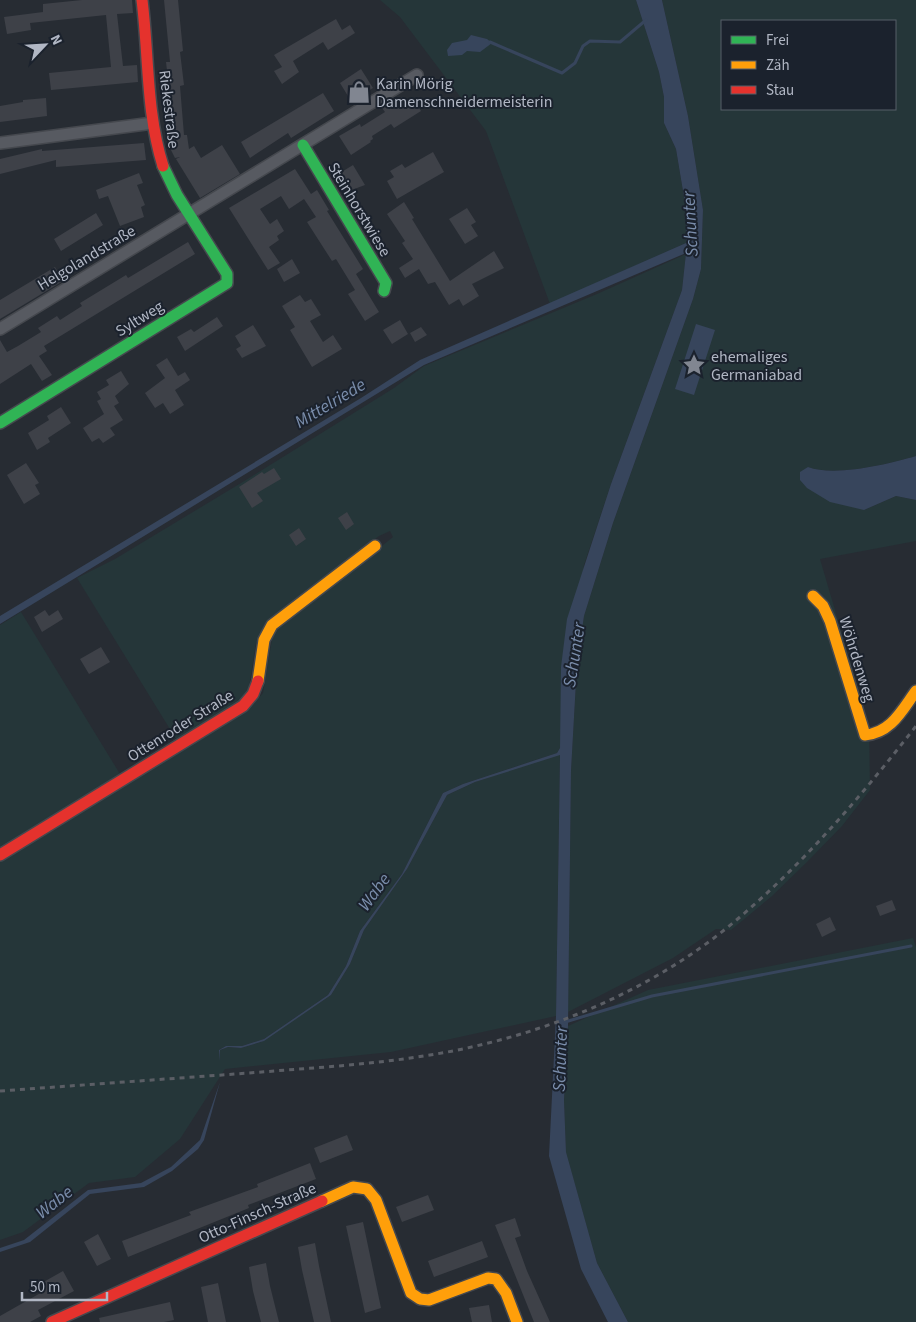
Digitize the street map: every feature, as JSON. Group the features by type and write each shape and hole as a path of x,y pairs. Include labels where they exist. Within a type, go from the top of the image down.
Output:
{"street":[{"name":"Riekestraße","path":"142,0 153,123 162,165 176,194 189,214"},
{"path":"189,214 416,75"},
{"path":"0,143 153,123"},
{"name":"Steinhorstwiese","path":"303,145 386,283 384,291"},
{"name":"Helgolandstraße","path":"0,329 189,214"},
{"name":"Syltweg","path":"0,423 227,283 227,274 189,214"},
{"name":"Ottenroder Straße","path":"0,854 244,706 256,689 264,645 268,630 272,625 375,546"},
{"name":"Wöhrdenweg","path":"813,596 823,606 830,621 865,734 873,735 886,729 916,691"},
{"name":"Otto-Finsch-Straße","path":"52,1322 210,1250 353,1188 362,1186 370,1191 376,1200 408,1291 414,1298 420,1301 429,1300 488,1278 496,1279 502,1284 518,1322"}],"shaded area":[{"path":"380,0 636,0 659,72 664,97 664,123 676,149 686,209 686,243 550,304 486,131 400,17"},
{"path":"662,0 916,0 916,456 877,466 847,470 819,470 808,467 864,510 896,496 916,500 916,541 820,559 869,726 870,790 842,826 807,862 772,896 731,930 716,929 673,958 568,1012 571,771 577,664 584,616 613,523 693,299 701,269 703,210 688,116"},
{"path":"686,254 682,290 611,484 584,565 560,748 557,753 463,784 443,793 402,874 360,931 346,966 328,995 264,1039 242,1046 226,1046 219,1050 220,1056 220,1050 228,1047 241,1048 261,1042 331,995 350,964 364,930 407,869 447,795 475,782 560,753 556,1016 391,1052 225,1069 180,1139 135,1177 89,1183 23,1232 0,1240 0,862 247,711 263,693 273,633 393,537 390,531 379,536 272,618 256,643 249,687 240,701 176,739 77,578 115,559 241,483 394,388 424,366 597,294"},
{"path":"21,612 120,774 0,847 0,625"},
{"path":"913,938 916,947 916,1322 628,1322 597,1263 566,1153 564,1100 568,1026 648,990"}],"water":[{"name":"Schunter","path":"636,0 662,0 688,116 703,210 701,269 693,299 613,523 584,616 577,664 571,771 568,1026 564,1100 566,1152 597,1263 628,1322 608,1322 581,1269 549,1156 556,1016 560,755 475,782 447,795 407,869 364,930 350,964 331,995 264,1041 241,1048 228,1047 220,1050 220,1061 219,1050 226,1046 242,1046 264,1039 328,995 346,966 360,931 402,874 443,793 463,784 557,753 560,748 561,667 567,619 611,484 682,290 686,253 424,365 0,624 0,616 361,398 420,360 686,243 686,209 676,149 664,123 664,97 659,72"},
{"path":"471,35 487,39 492,43 480,52 467,51 462,55 448,56 447,50 452,43 467,40"},
{"name":"ehemaliges Germaniabad","path":"696,324 715,330 694,395 675,389"},
{"path":"916,456 916,500 896,496 864,510 830,502 807,488 800,480 800,472 808,467 832,471 847,470 877,466"},
{"path":"220,1082 204,1140 198,1149 172,1171 144,1187 90,1194 30,1242 0,1252 0,1248 24,1240 88,1190 141,1183 171,1167 200,1140"}],"building":[{"path":"82,0 132,0 133,13 117,14 123,66 137,65 138,82 51,90 49,73 111,67 106,15 30,23 31,30 7,34 4,17 43,12 43,4"},
{"path":"164,0 178,0 183,51 180,52 184,85 180,86 184,135 187,135 189,149 194,146 201,158 222,145 240,174 200,198 176,159 180,157 175,158 171,150 165,97 170,96 166,62 170,62"},
{"path":"336,19 342,30 350,25 355,33 328,50 323,42 293,61 299,72 282,84 274,71 282,67 274,55"},
{"path":"361,69 373,88 351,101 340,83"},
{"path":"323,93 334,111 291,138 288,133 250,158 241,142"},
{"path":"402,97 406,104 414,100 421,111 394,128 391,124 372,136 371,142 351,155 339,136 360,124 361,127 385,112 382,108"},
{"path":"46,98 47,116 0,122 0,106 23,102 23,100"},
{"path":"144,143 146,160 56,167 56,160 0,174 0,159 42,149 42,151"},
{"path":"433,152 444,172 397,199 387,181 394,177 390,171 402,164 405,168"},
{"path":"353,165 365,185 349,191 340,173"},
{"path":"295,169 311,194 317,190 329,210 327,211 363,269 356,274 379,312 365,321 348,294 355,290 336,259 332,261 307,222 316,217 304,199 289,209 281,196 260,209 270,224 277,219 284,231 277,236 279,240 269,247 280,263 268,270 229,208"},
{"path":"139,173 143,183 137,185 145,205 141,207 144,217 120,226 108,196 99,199 96,190"},
{"path":"404,202 414,218 412,219 450,281 494,251 504,268 472,284 479,296 463,306 459,299 449,305 435,282 428,284 419,269 405,278 399,268 413,259 402,243 405,241 387,214"},
{"path":"467,208 476,222 471,225 478,236 465,244 449,219"},
{"path":"96,213 103,225 61,251 54,239"},
{"path":"188,242 195,254 44,346 47,351 39,356 52,375 42,381 31,364 0,384 0,340 7,352 41,332 38,328 57,316 60,320 82,306 80,303 126,275 128,278"},
{"path":"292,259 300,273 284,282 277,269"},
{"path":"55,267 63,281 0,319 0,300"},
{"path":"300,295 305,302 311,299 321,315 310,321 323,342 333,335 342,349 312,367 290,330 295,327 282,306"},
{"path":"158,310 160,313 124,335 123,332"},
{"path":"217,317 223,326 185,351 177,337 191,329 194,332"},
{"path":"400,320 408,334 392,344 383,330"},
{"path":"253,325 266,346 242,358 236,349 241,346 235,336"},
{"path":"421,327 427,335 415,342 410,333"},
{"path":"167,358 178,376 185,372 190,380 175,390 184,405 170,414 163,403 155,408 145,393 165,378 156,365"},
{"path":"121,371 129,384 115,396 119,403 114,406 123,420 110,428 115,435 103,443 99,438 92,442 83,428 104,414 97,401 101,399 97,392 109,385 106,380"},
{"path":"61,407 71,423 48,438 50,442 37,450 28,433 49,420 47,416"},
{"path":"26,463 39,483 35,485 40,494 24,504 7,475"},
{"path":"274,468 281,479 257,493 263,501 252,508 239,487 262,472 264,474"},
{"path":"347,512 354,524 346,530 338,518"},
{"path":"299,528 306,539 296,546 289,535"},
{"path":"45,610 49,616 58,610 63,619 42,632 34,617"},
{"path":"101,647 110,662 89,674 80,659"},
{"path":"892,900 896,910 880,916 876,906"},
{"path":"830,917 836,930 822,937 816,924"},
{"path":"347,1135 353,1150 320,1163 314,1148"},
{"path":"310,1163 316,1179 248,1205 249,1208 128,1257 122,1241 191,1215 189,1212 258,1187 257,1184"},
{"path":"428,1195 434,1210 402,1222 396,1207"},
{"path":"515,1218 521,1236 515,1238 527,1271 550,1322 534,1322 495,1225"},
{"path":"363,1222 381,1308 365,1313 346,1226"},
{"path":"98,1234 111,1259 97,1266 84,1242"},
{"path":"482,1241 488,1257 434,1277 428,1261"},
{"path":"315,1243 331,1322 314,1322 302,1270 298,1247"},
{"path":"266,1263 279,1322 261,1322 253,1291 249,1267"},
{"path":"63,1271 74,1291 38,1310 41,1316 30,1322 0,1322 0,1316 44,1291 40,1284"},
{"path":"218,1283 226,1322 208,1322 201,1287"},
{"path":"170,1302 174,1320 164,1322 100,1322 99,1318"},
{"path":"489,1305 492,1322 472,1322 469,1308"}],"waterway":[{"path":"490,42 562,73 575,63 583,46 590,41 620,42 646,20"},
{"name":"Schunter","path":"565,1022 652,996 911,946"}],"railway":[{"path":"0,1091 317,1068 430,1055 509,1037 549,1025 587,1010 625,993 661,973 728,927 780,881 828,832 916,726"}],"traffic: fast":[{"path":"303,145 386,283 384,291"},
{"path":"0,423 227,283 227,274 177,195 163,166"}],"traffic: slow":[{"path":"258,681 264,640 272,625 375,546"},
{"path":"813,596 823,606 830,621 865,735 882,730 889,725 901,713 916,691"},
{"path":"322,1201 353,1187 367,1189 376,1200 411,1293 420,1299 429,1300 488,1278 496,1279 506,1293 517,1322"}],"traffic: jam":[{"path":"142,0 151,105 163,166"},
{"path":"0,855 243,706 253,694 258,681"},
{"path":"52,1322 322,1201"}],"place":[{"name":"Karin Mörig Damenschneidermeisterin","path":"359,92"},
{"name":"ehemaliges Germaniabad","path":"694,365"}],"water label":[{"name":"Mittelriede","path":"330,403"},
{"name":"Wabe","path":"374,892"},
{"name":"Wabe","path":"54,1202"}]}
